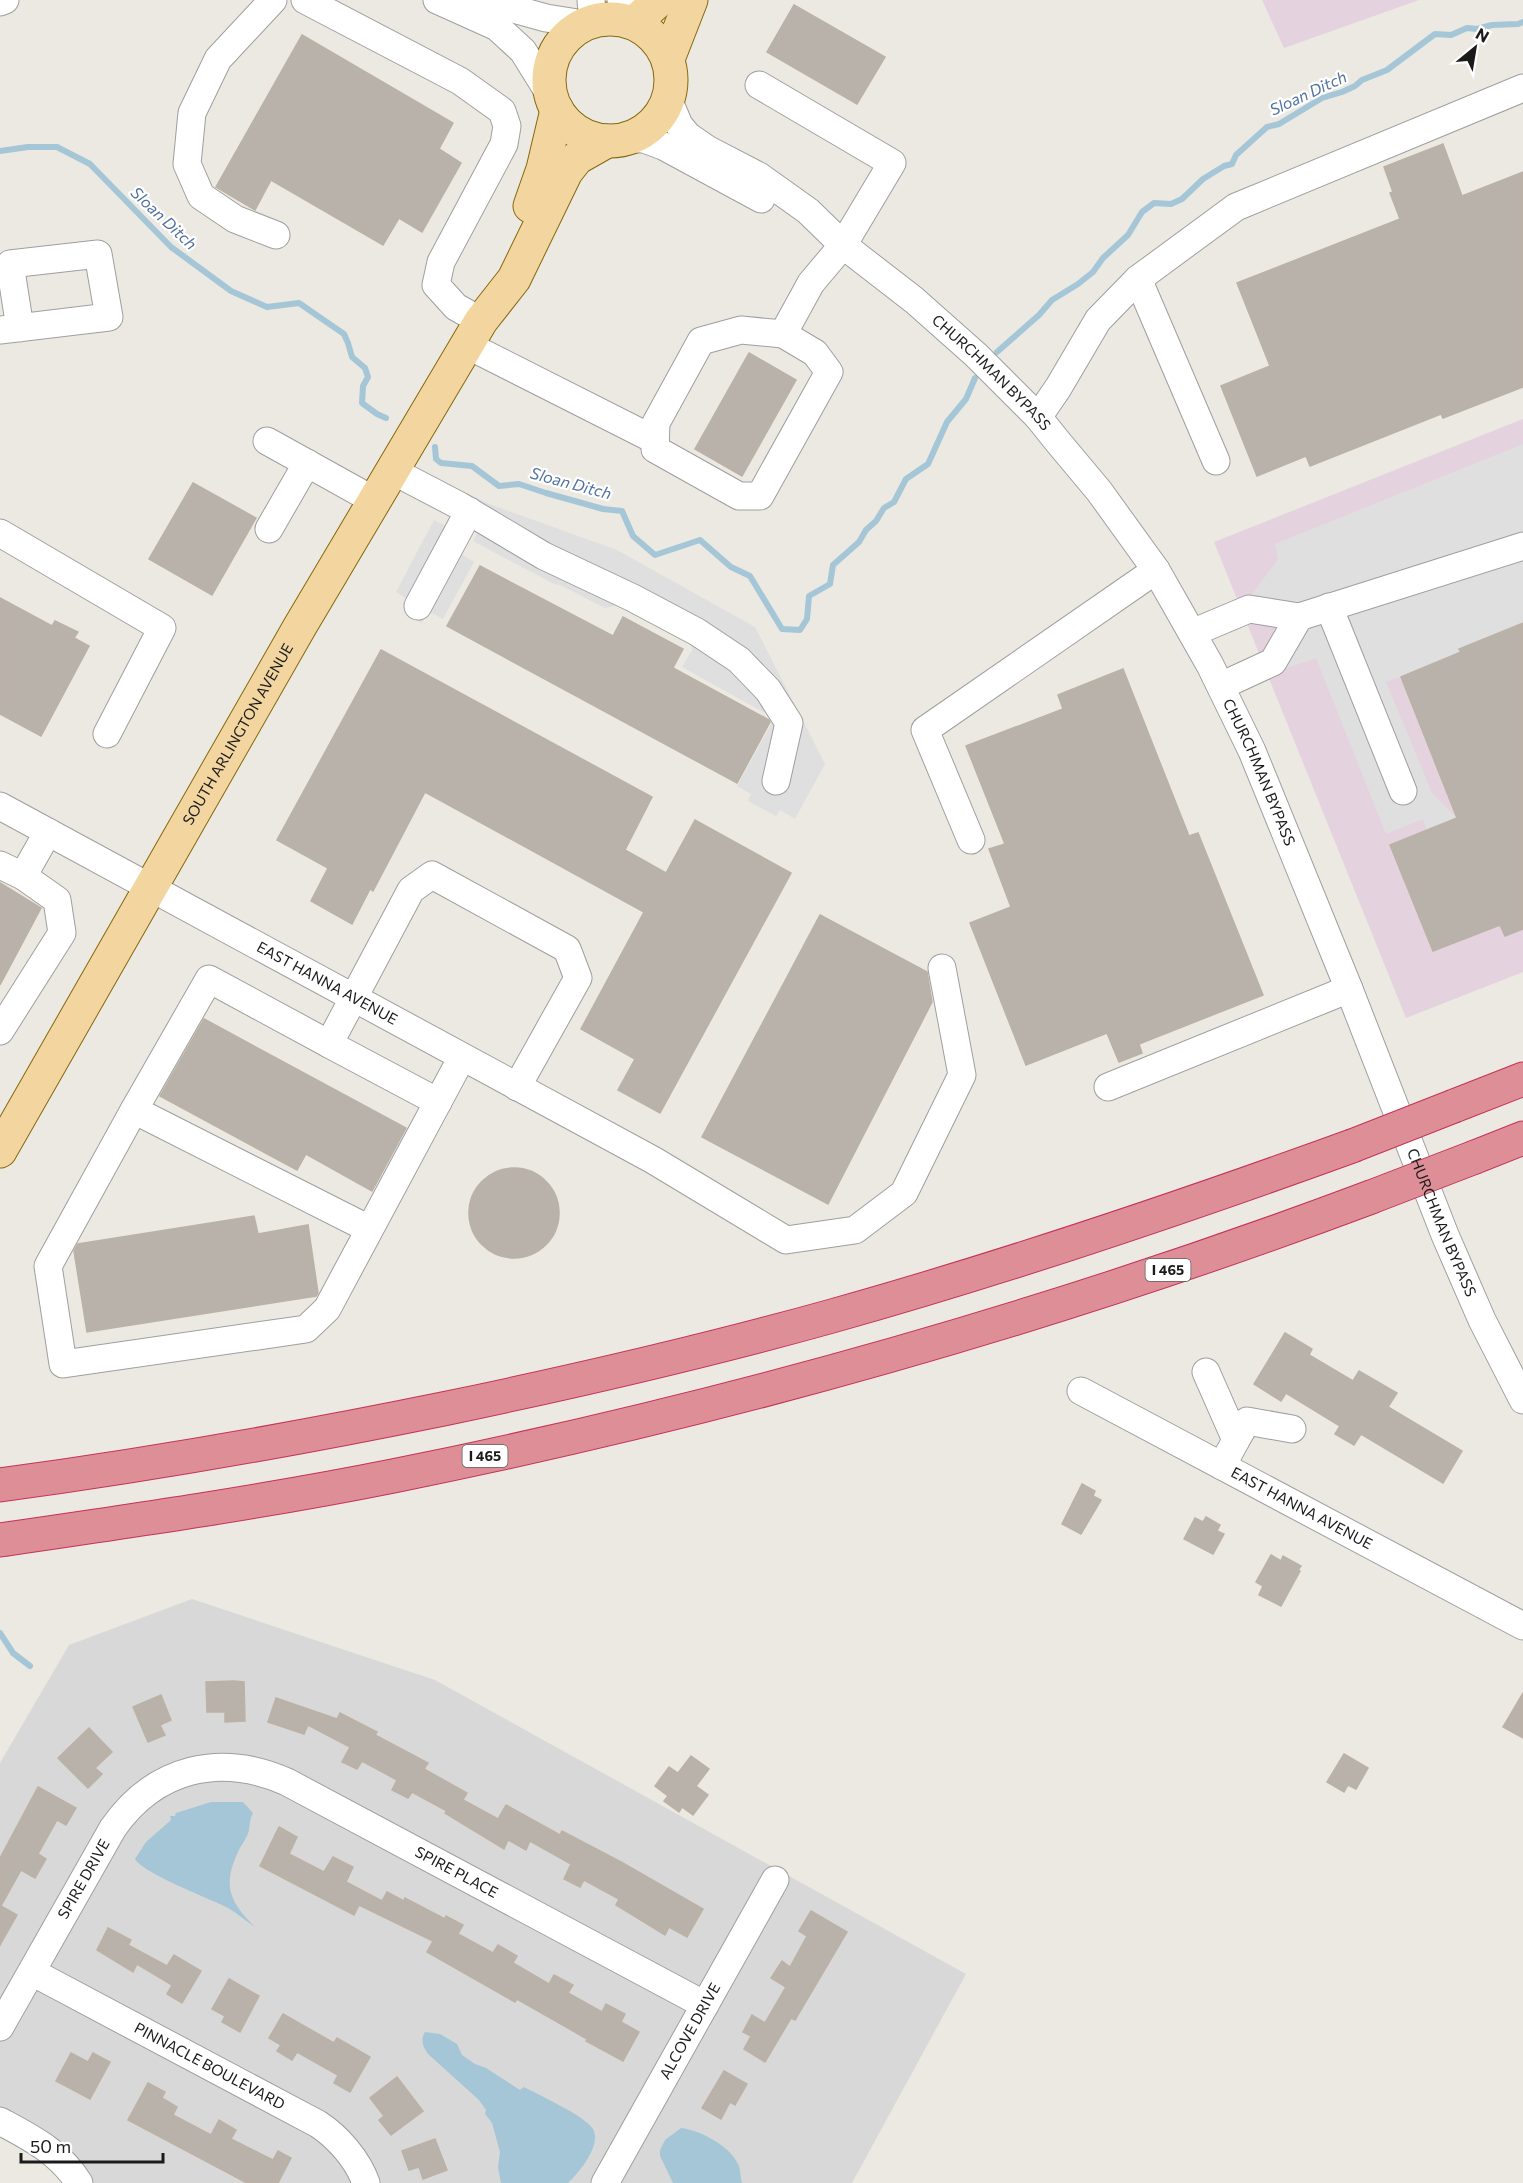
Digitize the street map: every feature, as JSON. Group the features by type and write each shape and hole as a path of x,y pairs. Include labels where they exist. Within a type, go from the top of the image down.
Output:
{"highway":[{"path":"0,1485 270,1443 491,1399 719,1346 945,1282 1130,1224 1352,1146 1523,1079"},
{"name":"I 465","path":"0,1540 199,1510 392,1476 608,1429 735,1398 1046,1309 1154,1274 1371,1197 1523,1138"}],"main road":[{"path":"628,15 654,38 668,59 671,79 668,99 662,112 640,133 616,140 592,138 578,132 566,122 554,103 549,79 551,62 558,46 589,15 617,19 659,0"},
{"path":"668,59 691,0"},
{"name":"SOUTH ARLINGTON AVENUE","path":"0,1151 150,887 474,333 516,243 540,179 554,103"},
{"name":"SOUTH ARLINGTON AVENUE","path":"474,333 514,279 566,172 577,158 616,140"}],"street":[{"path":"0,2 5,0"},
{"path":"273,0 218,59 192,113 187,164 201,196 235,219 276,235"},
{"path":"305,0 460,81 502,111 507,126 504,144 441,262 436,285 456,307 474,333 655,440"},
{"path":"437,0 497,27 523,51 554,103"},
{"path":"495,1 546,18 589,15"},
{"path":"759,86 892,163 843,245 812,283 783,334"},
{"path":"1038,417 1098,320 1138,279 1236,207 1523,88"},
{"name":"CHURCHMAN BYPASS","path":"668,99 679,125 688,136 707,149 759,176 808,211 843,245 914,300 952,333 1038,417 1099,491 1156,570 1221,686 1252,751 1349,989 1445,1235 1482,1320 1523,1400"},
{"name":"CHURCHMAN BYPASS","path":"616,140 644,139 663,146 843,245"},
{"path":"1138,279 1216,461"},
{"path":"741,330 783,334 815,353 830,372 760,496 739,496 655,448 656,423 701,341 741,330"},
{"path":"267,441 375,501"},
{"path":"269,529 307,463"},
{"path":"393,471 544,556 633,598 697,632 739,660 768,690 789,723 776,781"},
{"path":"418,606 469,512"},
{"path":"0,533 162,628 106,734"},
{"path":"1192,633 1249,609 1299,617 1523,546"},
{"path":"971,840 925,730 1156,570"},
{"path":"1329,607 1403,791"},
{"path":"1221,686 1273,662 1299,617"},
{"name":"EAST HANNA AVENUE","path":"0,806 653,1160 786,1240 855,1230 904,1193 962,1075 942,968"},
{"path":"0,1031 62,933 57,900 11,871 48,832"},
{"path":"329,1044 411,890 432,875 567,949 578,978 517,1087"},
{"path":"438,1102 209,979 48,1266 63,1364 306,1329 327,1309 369,1229 438,1102 462,1057"},
{"path":"1107,1087 1349,989"},
{"path":"134,1110 369,1229"},
{"path":"1206,1372 1236,1440"},
{"name":"EAST HANNA AVENUE","path":"1081,1391 1523,1626"},
{"path":"1222,1466 1247,1421 1292,1429"},
{"name":"SPIRE DRIVE","path":"0,2027 113,1828 126,1811 155,1786 184,1772 201,1768"},
{"name":"SPIRE PLACE","path":"201,1768 242,1768 281,1780 705,2005"},
{"name":"ALCOVE DRIVE","path":"605,2183 776,1880"},
{"name":"PINNACLE BOULEVARD","path":"32,1972 324,2128 347,2150 366,2183"},
{"path":"0,2121 49,2149 79,2183"}],"shaded area":[{"path":"1262,0 1419,0 1284,48"},
{"path":"1523,419 1523,972 1406,1018 1214,542"},
{"path":"1523,444 1523,629 1402,678 1386,682 1432,793 1458,819 1427,831 1423,819 1386,834 1316,658 1282,670 1279,628 1248,600 1278,559 1275,544"},
{"path":"438,480 492,505 617,550 755,627 825,764 795,819 780,810 776,816 748,801 751,794 737,786 773,721 765,713 682,667 692,650 691,642 624,604 605,608 473,541 481,526 476,525 460,553 474,562 443,619 428,611 422,623 406,615 410,607 407,599 396,592 434,520 447,527 453,520 426,501"},
{"path":"192,1599 435,1680 966,1974 852,2183 79,2183 0,2122 0,1763 69,1645"}],"water":[{"path":"211,1802 243,1802 253,1813 248,1833 233,1864 230,1884 234,1901 255,1927 228,1908 151,1872 135,1859 146,1842 171,1820 170,1816"},
{"path":"425,2032 440,2034 457,2044 462,2055 475,2064 486,2068 520,2090 524,2087 550,2100 588,2124 593,2129 594,2143 578,2173 568,2183 501,2183 498,2167 500,2152 492,2123 485,2114 486,2110 479,2100 428,2054 423,2043"},
{"path":"681,2128 714,2140 728,2151 739,2166 742,2183 673,2183 660,2156 660,2150 665,2140"}],"building":[{"path":"794,5 885,57 857,104 767,52"},
{"path":"302,35 453,123 439,149 461,163 422,232 399,218 383,245 271,180 255,210 216,187"},
{"path":"1443,144 1462,196 1523,172 1523,387 1443,418 1441,414 1310,466 1306,456 1257,476 1221,386 1270,366 1237,283 1400,219 1390,193 1393,192 1384,167"},
{"path":"749,353 796,380 742,476 695,449"},
{"path":"193,483 256,518 212,595 149,559"},
{"path":"480,566 613,636 623,617 683,649 673,668 769,720 737,783 447,626"},
{"path":"0,598 52,626 55,621 78,632 74,638 89,646 41,736 0,714"},
{"path":"1523,623 1523,929 1505,936 1500,925 1433,951 1390,845 1457,818 1401,677 1461,652 1459,649"},
{"path":"381,650 652,797 625,850 666,873 695,820 791,873 660,1113 618,1090 635,1059 581,1029 644,912 425,792 373,891 370,889 352,924 311,901 328,868 277,840"},
{"path":"1123,669 1189,836 1198,833 1263,995 1139,1044 1142,1053 1119,1062 1107,1033 1026,1065 970,923 1011,907 989,849 1005,844 966,746 1063,709 1058,695"},
{"path":"0,883 41,908 0,985"},
{"path":"820,915 927,972 932,1002 828,1204 702,1137"},
{"path":"204,1019 406,1128 372,1191 306,1154 297,1170 160,1096"},
{"path":"514,1168 531,1171 546,1181 556,1196 559,1213 556,1230 546,1245 531,1255 514,1258 497,1255 482,1245 472,1230 469,1213 472,1196 482,1181 497,1171"},
{"path":"254,1216 258,1234 308,1225 318,1293 316,1296 87,1332 74,1251 78,1244"},
{"path":"1285,1333 1312,1349 1309,1355 1353,1381 1359,1371 1397,1393 1388,1407 1462,1451 1443,1483 1361,1434 1354,1445 1335,1434 1340,1426 1286,1393 1281,1401 1254,1384"},
{"path":"1082,1484 1095,1491 1093,1496 1101,1500 1081,1534 1062,1524"},
{"path":"1206,1517 1220,1525 1217,1531 1224,1534 1213,1554 1184,1539 1195,1518 1203,1522"},
{"path":"1271,1555 1281,1561 1283,1556 1301,1566 1281,1606 1259,1595 1263,1586 1256,1582"},
{"path":"206,1682 244,1682 245,1721 225,1722 225,1712 207,1712"},
{"path":"1523,1693 1523,1738 1503,1727"},
{"path":"161,1695 171,1720 160,1725 165,1735 148,1742 133,1707"},
{"path":"276,1698 337,1719 340,1713 377,1732 375,1735 428,1763 424,1769 467,1793 463,1800 498,1819 506,1805 560,1835 562,1831 621,1862 703,1909 687,1937 669,1927 665,1935 616,1905 619,1899 584,1880 580,1887 564,1879 571,1864 530,1841 526,1850 508,1840 504,1849 445,1813 447,1811 412,1792 408,1798 392,1790 397,1780 362,1761 357,1769 342,1762 350,1747 308,1725 304,1734 268,1722"},
{"path":"89,1728 112,1752 95,1768 102,1774 88,1788 58,1758"},
{"path":"1344,1754 1368,1768 1356,1789 1348,1785 1344,1792 1327,1782"},
{"path":"691,1756 709,1769 696,1786 708,1795 693,1815 682,1807 679,1812 664,1801 668,1796 655,1786 669,1767 678,1773"},
{"path":"38,1787 76,1808 66,1825 57,1820 38,1854 46,1859 35,1878 21,1870 1,1906 17,1915 0,1945 0,1858"},
{"path":"279,1827 297,1837 289,1854 324,1872 333,1857 353,1867 346,1882 382,1901 387,1892 404,1901 405,1898 445,1919 446,1916 463,1925 458,1934 493,1953 498,1945 517,1956 513,1963 549,1984 554,1975 573,1985 568,1993 602,2012 606,2004 625,2014 621,2022 639,2032 623,2061 517,1999 515,2002 427,1952 433,1941 359,1905 354,1915 260,1866"},
{"path":"811,1911 847,1932 795,2020 791,2018 765,2062 744,2049 751,2036 743,2032 752,2015 765,2023 786,1987 771,1978 782,1961 790,1967 807,1936 799,1931"},
{"path":"108,1928 131,1940 128,1945 167,1966 174,1955 201,1971 182,2003 167,1994 172,1985 137,1964 133,1972 97,1950"},
{"path":"229,1979 259,1996 240,2032 222,2022 225,2016 212,2009"},
{"path":"283,2014 334,2043 337,2038 370,2057 350,2092 334,2083 338,2075 297,2052 292,2060 277,2051 281,2045 269,2038"},
{"path":"71,2053 88,2062 93,2053 110,2062 90,2099 56,2081"},
{"path":"724,2071 747,2084 735,2105 730,2102 721,2119 702,2108"},
{"path":"397,2077 423,2111 391,2135 379,2120 384,2116 370,2098"},
{"path":"148,2083 165,2092 162,2098 177,2107 173,2115 211,2135 219,2120 236,2130 231,2139 273,2160 278,2151 291,2158 278,2183 247,2183 128,2120"},
{"path":"435,2139 447,2170 423,2179 419,2167 409,2170 402,2151"}],"waterway":[{"name":"Sloan Ditch","path":"997,352 1039,315 1052,300 1093,272 1103,258 1128,235 1142,212 1154,203 1171,204 1182,199 1203,179 1224,166 1232,164 1236,155 1267,127 1279,124 1322,98 1342,92 1362,80 1387,70 1435,34 1451,35 1467,28 1477,29 1523,22"},
{"name":"Sloan Ditch","path":"0,151 28,147 57,147 90,164 171,247 231,291 267,307 299,303 344,334 352,357 365,368 368,377 363,386 362,403 386,418"},
{"name":"Sloan Ditch","path":"435,447 436,459 441,463 472,466 499,486 519,484 603,509 622,511 633,536 655,555 700,540 731,567 750,576 782,629 800,630 807,619 809,596 830,584 833,565 859,542 884,508 894,502 906,479 928,464 947,422 966,399 975,378"},
{"path":"0,1633 13,1653 30,1666"}]}
